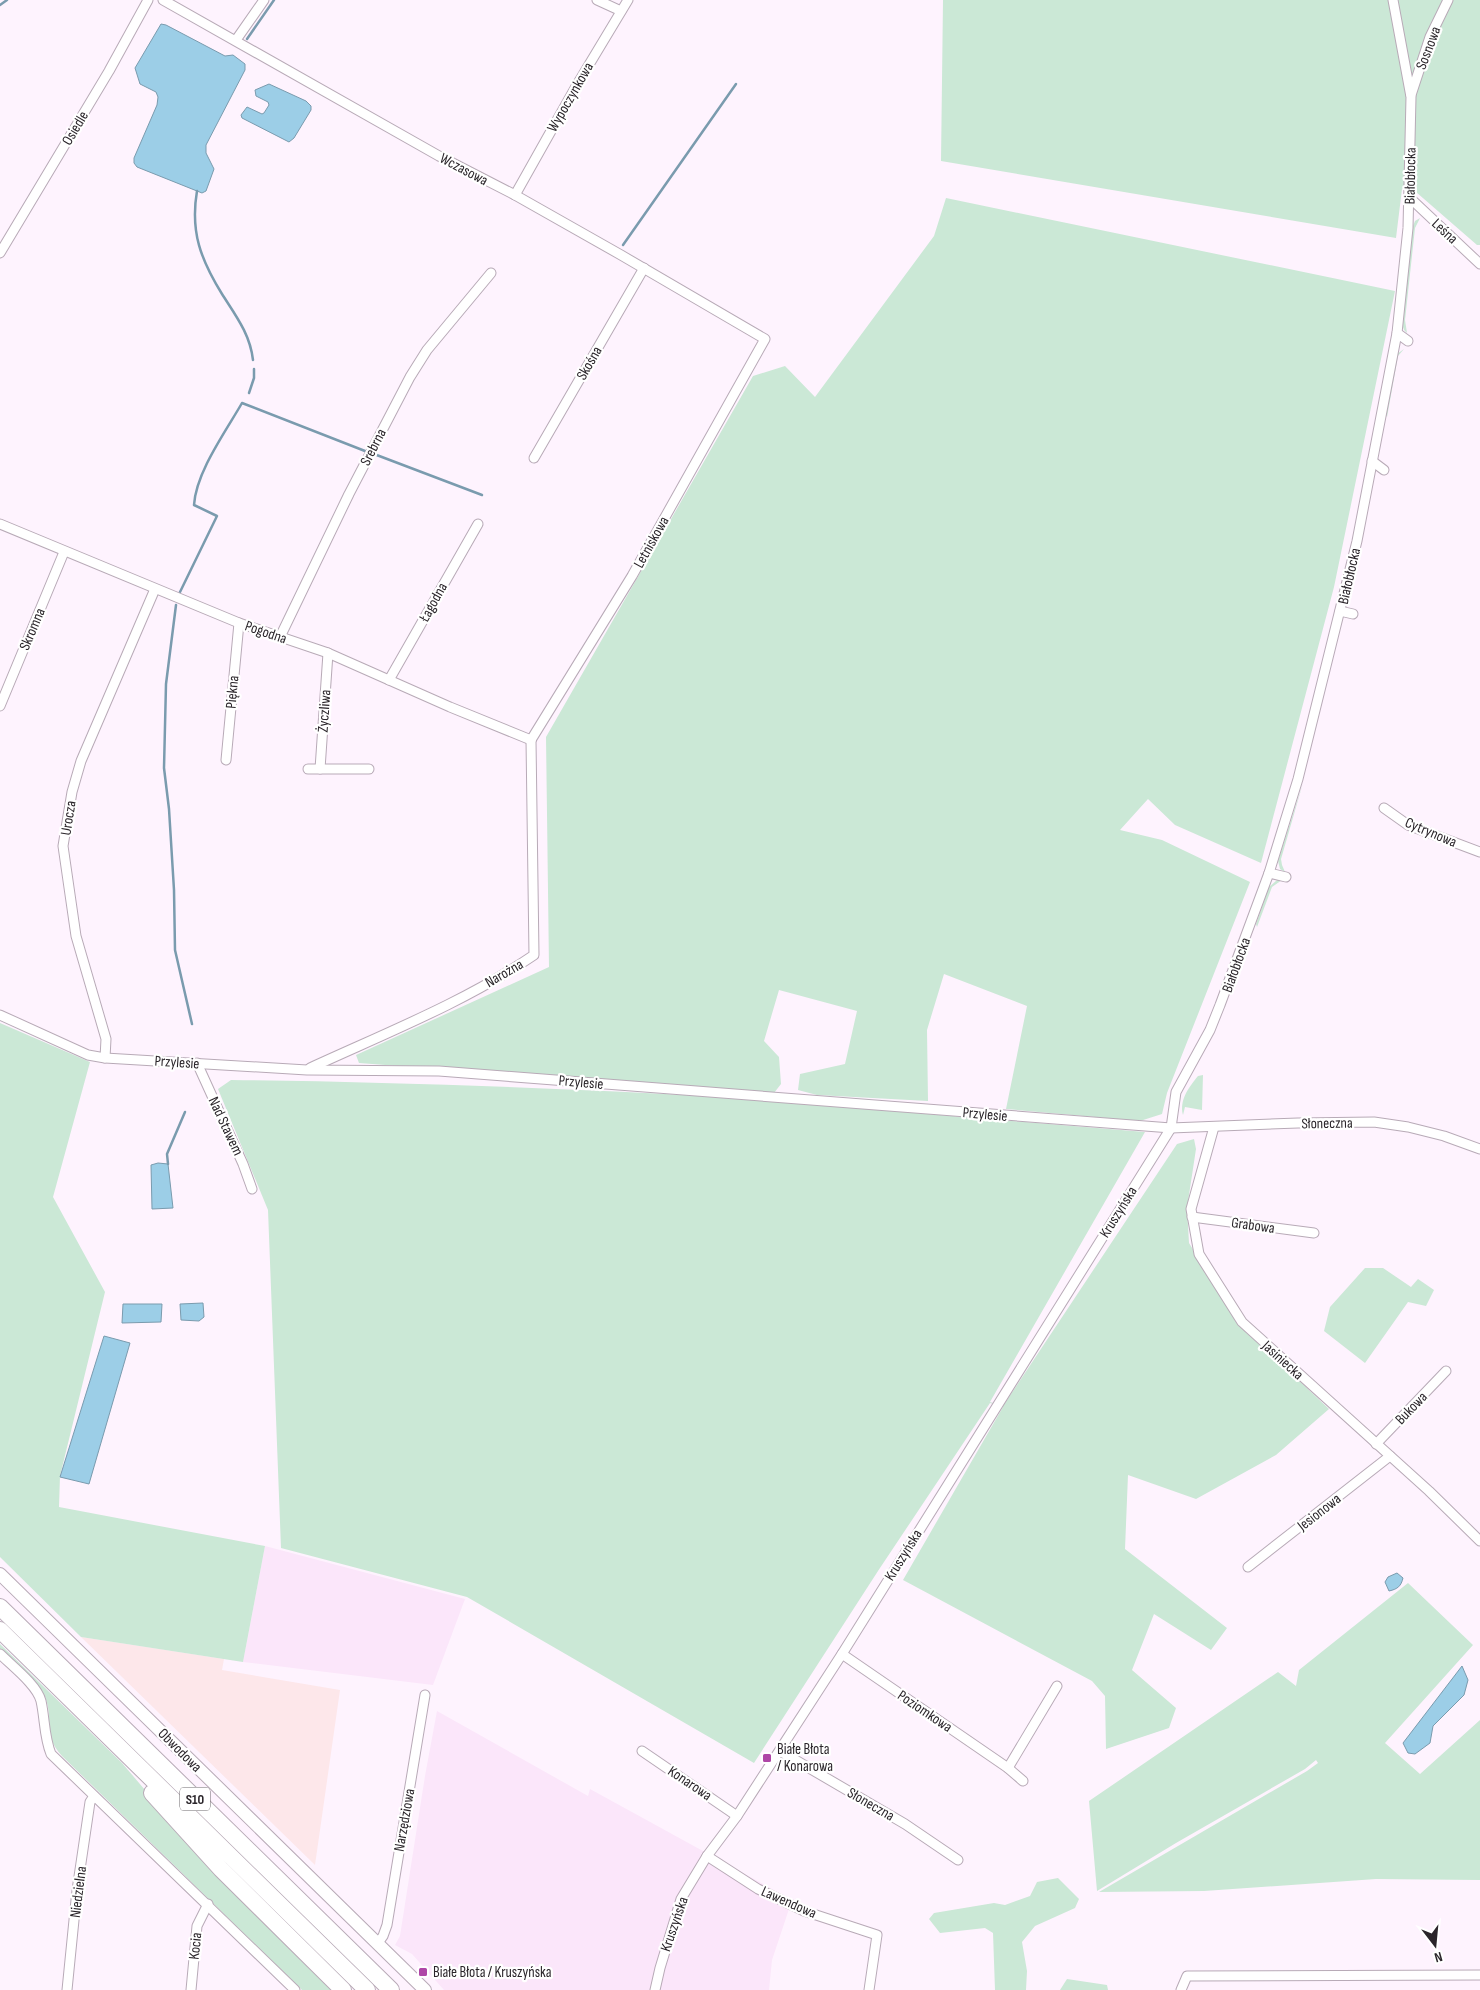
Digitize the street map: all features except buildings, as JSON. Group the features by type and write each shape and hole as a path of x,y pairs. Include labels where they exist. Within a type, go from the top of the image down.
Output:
{"highway":[{"name":"S10","path":"0,1607 391,1990"},
{"name":"S10","path":"0,1630 114,1744 367,1990"},
{"path":"114,1744 148,1788 187,1833 343,1990"}],"street":[{"name":"Osiedle","path":"0,253 109,71 148,0"},
{"name":"Wczasowa","path":"163,0 440,156 515,195 765,339"},
{"path":"236,40 264,0"},
{"path":"597,0 621,11"},
{"name":"Wypoczynkowa","path":"515,195 628,0"},
{"name":"Białobłocka","path":"1171,1128 1176,1092 1213,1022 1269,873 1298,779 1357,541 1397,333 1410,198 1410,97 1393,0"},
{"name":"Sosnowa","path":"1410,97 1430,37 1448,0"},
{"name":"Leśna","path":"1410,198 1480,264"},
{"name":"Skośna","path":"534,458 644,268"},
{"name":"Srebrna","path":"280,637 349,494 410,376 427,350 491,273"},
{"path":"1397,333 1408,341"},
{"name":"Letniskowa","path":"531,740 632,576 765,339"},
{"path":"1372,461 1384,470"},
{"name":"Pogodna","path":"0,524 239,623 328,653 531,740"},
{"name":"Łagodna","path":"389,680 478,524"},
{"name":"Skromna","path":"0,706 64,552"},
{"name":"Urocza","path":"105,1058 106,1040 76,936 63,846 72,792 81,761 155,589"},
{"path":"1340,611 1353,614"},
{"name":"Piękna","path":"226,760 239,623"},
{"name":"Życzliwa","path":"320,769 328,653"},
{"name":"Narożna","path":"307,1070 446,1005 511,970 534,955 531,740"},
{"path":"308,769 369,769"},
{"name":"Cytrynowa","path":"1384,808 1408,825 1480,852"},
{"path":"1269,873 1286,877"},
{"name":"Przylesie","path":"0,1015 88,1054 105,1058 307,1070 439,1070 1171,1128"},
{"name":"Nad Stawem","path":"197,1063 243,1164 252,1189"},
{"name":"Słoneczna","path":"1171,1128 1374,1122 1435,1133 1480,1148"},
{"name":"Jasiniecka","path":"1214,1127 1191,1209 1192,1217 1199,1254 1242,1322 1480,1540"},
{"name":"Kruszyńska","path":"655,1990 681,1899 706,1856 737,1816 842,1654 1171,1128"},
{"name":"Grabowa","path":"1192,1217 1314,1234"},
{"name":"Bukowa","path":"1376,1444 1446,1371"},
{"name":"Jesionowa","path":"1248,1567 1390,1456"},
{"name":"Obwodowa","path":"0,1574 425,1990"},
{"path":"0,1654 35,1688 41,1699 45,1738 52,1754 295,1990"},
{"name":"Poziomkowa","path":"842,1654 1008,1768 1023,1781"},
{"path":"1008,1768 1058,1686"},
{"name":"Narzędziowa","path":"378,1943 383,1936 386,1925 425,1694"},
{"name":"Konarowa","path":"642,1751 737,1816"},
{"name":"Słoneczna","path":"780,1751 906,1824 958,1860"},
{"name":"Niedzielna","path":"67,1990 77,1890 90,1802 94,1796"},
{"name":"Lawendowa","path":"706,1856 758,1889 804,1911 877,1936 868,1990"},
{"name":"Kocia","path":"191,1990 197,1926 208,1904"},
{"path":"1181,1990 1187,1976 1480,1975"}],"shaded area":[{"path":"265,1546 465,1599 433,1685 243,1662"},
{"path":"81,1637 224,1659 222,1670 340,1690 315,1865"},
{"path":"437,1711 588,1796 590,1789 792,1900 772,1960 769,1990 444,1990 412,1954 395,1945 400,1936"}],"green space":[{"path":"943,0 1480,0 1480,245 1477,245 1416,192 1402,189 1396,238 941,161"},
{"path":"946,198 1395,291 1334,587 1261,863 1175,825 1148,799 1120,830 1162,840 1250,882 1167,1093 1162,1114 1140,1121 1006,1109 1027,1006 944,974 927,1030 928,1101 817,1095 798,1090 800,1074 845,1064 857,1011 779,990 764,1041 779,1057 781,1084 774,1093 726,1091 726,1097 1145,1132 990,1402 1003,1406 1177,1144 1194,1139 1196,1149 1187,1208 1189,1243 1240,1325 1329,1409 1276,1455 1196,1499 1128,1475 1125,1549 1227,1628 1211,1650 1154,1614 1132,1670 1176,1708 1169,1728 1106,1749 1105,1696 1092,1681 903,1580 1003,1407 990,1403 878,1571 754,1763 467,1597 281,1548 268,1210 218,1089 231,1080 478,1086 724,1097 724,1091 359,1063 356,1055 549,967 546,737 753,376 785,366 815,397 934,236"},
{"path":"1420,218 1415,228 1405,320 1407,333 1402,324 1413,226 1415,221"},
{"path":"1404,349 1398,356 1387,417 1385,414 1397,354"},
{"path":"1303,783 1281,859 1285,872 1280,869 1278,861"},
{"path":"1277,880 1282,880 1272,887 1257,927 1256,924 1269,887"},
{"path":"0,1023 90,1062 53,1197 105,1292 60,1476 59,1507 265,1546 243,1662 81,1637 0,1557"},
{"path":"1203,1075 1202,1110 1185,1107 1183,1115 1182,1104 1186,1094 1198,1076"},
{"path":"1365,1268 1383,1268 1411,1287 1418,1279 1434,1290 1426,1306 1408,1302 1365,1363 1324,1331 1330,1307"},
{"path":"1408,1583 1473,1645 1385,1743 1420,1774 1480,1720 1480,1880 1376,1879 1204,1891 1099,1892 1307,1771 1318,1763 1316,1760 1305,1769 1097,1891 1089,1801 1278,1672 1296,1686 1299,1670"},
{"path":"0,1644 122,1763 232,1892 332,1990 302,1990 62,1756 52,1740 44,1694 0,1650"},
{"path":"1058,1878 1079,1899 1075,1908 1035,1926 1022,1942 1027,1971 1026,1990 995,1990 993,1933 985,1928 940,1933 929,1919 934,1913 994,1903 1005,1905 1030,1896 1037,1882"},
{"path":"1067,1979 1107,1985 1108,1990 1060,1990"}],"water":[{"path":"161,24 225,56 233,55 245,64 245,70 206,145 206,153 214,169 206,191 202,193 137,167 134,163 134,158 157,105 158,97 156,92 140,84 135,68"},
{"path":"269,84 306,101 311,106 311,110 294,138 289,142 242,118 241,115 247,107 262,114 264,113 269,105 268,102 256,96 255,90"},
{"path":"158,1163 168,1164 173,1208 152,1209 151,1165"},
{"path":"203,1303 204,1317 199,1321 181,1320 180,1304"},
{"path":"123,1304 162,1304 161,1322 122,1323"},
{"path":"104,1336 130,1343 89,1484 60,1477"},
{"path":"1397,1573 1403,1578 1401,1583 1399,1587 1389,1591 1385,1582 1388,1577"},
{"path":"1462,1666 1468,1680 1464,1695 1433,1726 1430,1743 1415,1754 1408,1753 1403,1743"}],"waterway":[{"path":"0,5 7,0"},
{"path":"247,39 274,0"},
{"path":"623,245 736,84"},
{"path":"197,191 195,220 199,245 208,269 246,333 253,360"},
{"path":"249,393 254,378 254,369"},
{"path":"180,592 217,516 194,505 200,479 213,452 242,403 365,451"},
{"path":"374,454 482,495"},
{"path":"176,605 166,684 164,768 169,809 174,890 175,950 192,1024"},
{"path":"168,1164 167,1154 185,1112"}],"place":[{"name":"Białe Błota / Konarowa","path":"767,1758"},
{"name":"Białe Błota / Kruszyńska","path":"423,1972"}]}
